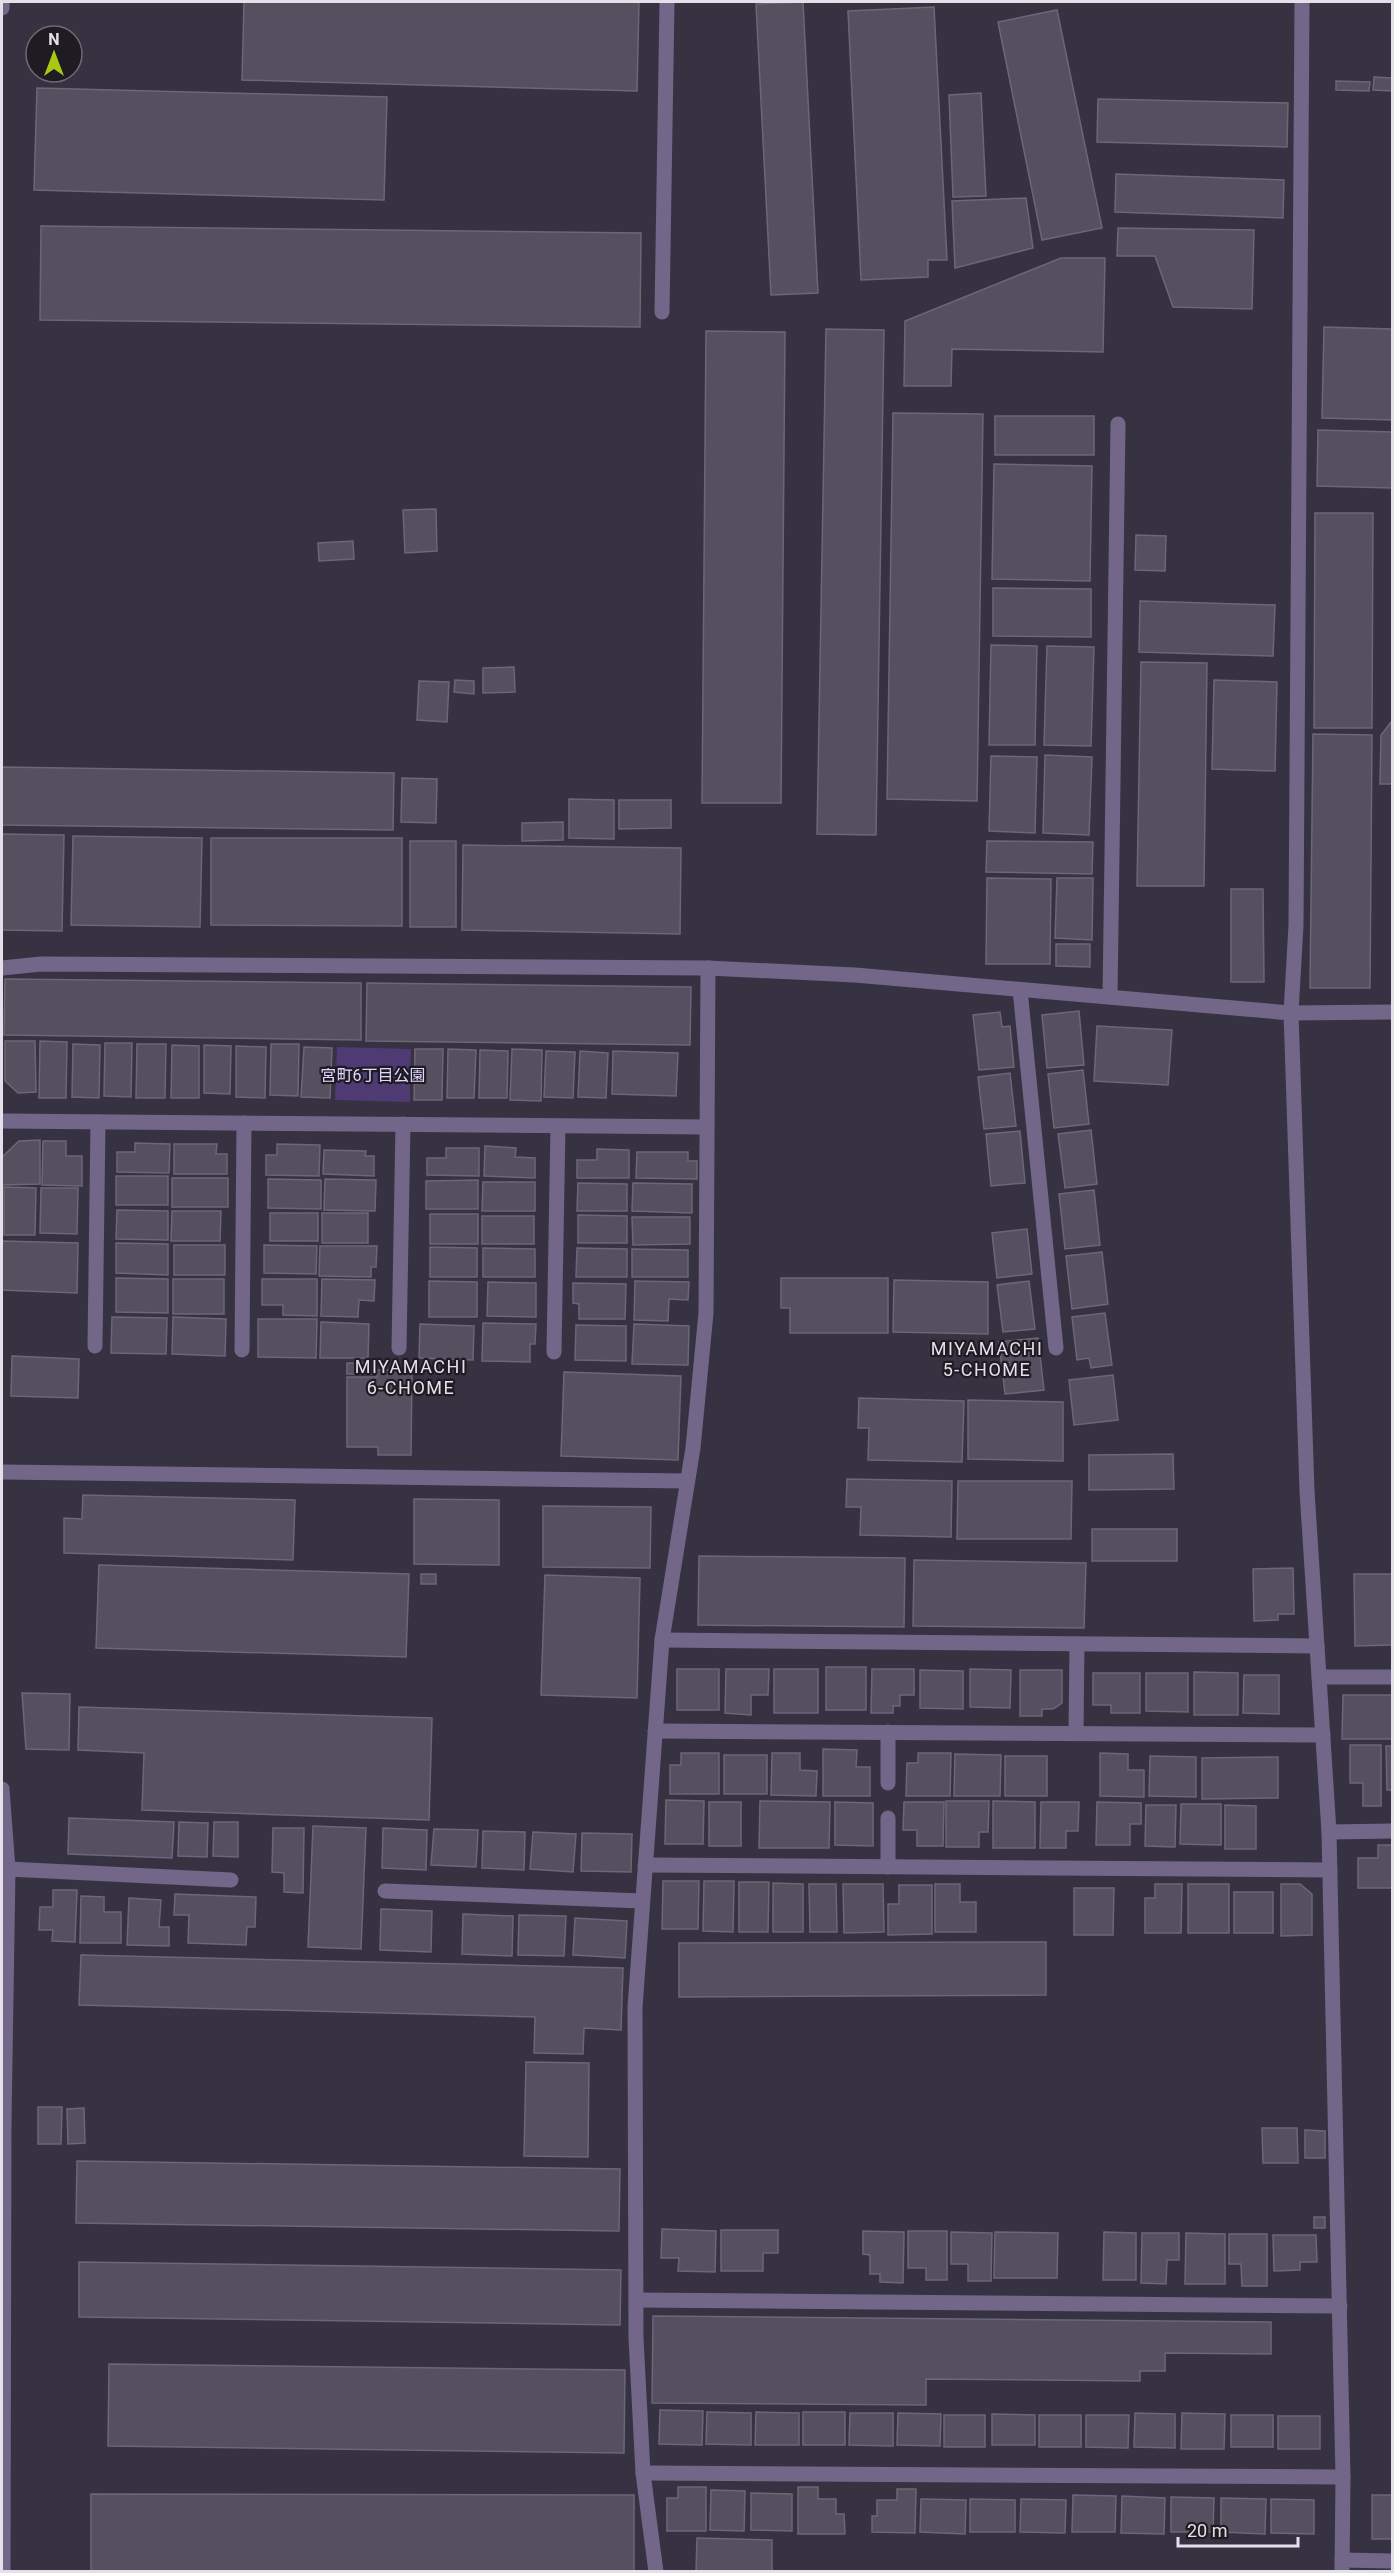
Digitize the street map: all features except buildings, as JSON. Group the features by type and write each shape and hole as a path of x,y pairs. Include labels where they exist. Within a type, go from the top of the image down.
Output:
{"street":[{"path":"2,2 2,8"},
{"path":"662,312 667,2"},
{"path":"1302,2 1296,925 1291,1013 1307,1491 1329,1832 1340,2306 1342,2566 1392,2561"},
{"path":"1110,997 1118,424"},
{"path":"2,968 41,964 708,969 855,975 1291,1013 1392,1012"},
{"path":"656,2571 644,2474 636,2300 635,2007 662,1640 693,1448 706,1313 708,969"},
{"path":"1020,990 1056,1348"},
{"path":"2,1120 707,1127"},
{"path":"95,1346 98,1122"},
{"path":"242,1350 244,1123"},
{"path":"399,1348 403,1124"},
{"path":"554,1352 558,1126"},
{"path":"2,1472 687,1481"},
{"path":"662,1640 1317,1646"},
{"path":"1076,1733 1077,1644"},
{"path":"1319,1677 1392,1677"},
{"path":"655,1731 1323,1735"},
{"path":"888,1732 888,1784"},
{"path":"2,1789 8,1869 3,2142 3,2571"},
{"path":"888,1818 888,1867"},
{"path":"1329,1832 1392,1831"},
{"path":"645,1865 1330,1870"},
{"path":"8,1869 231,1880"},
{"path":"385,1891 642,1901"},
{"path":"636,2300 1340,2306"},
{"path":"644,2474 1343,2477"}],"green space":[{"name":"宮町6丁目公園","path":"337,1047 411,1049 410,1102 335,1100"}],"district":[{"name":"MIYAMACHI 5-CHOME","path":"987,1359"},
{"name":"MIYAMACHI 6-CHOME","path":"411,1377"}]}
